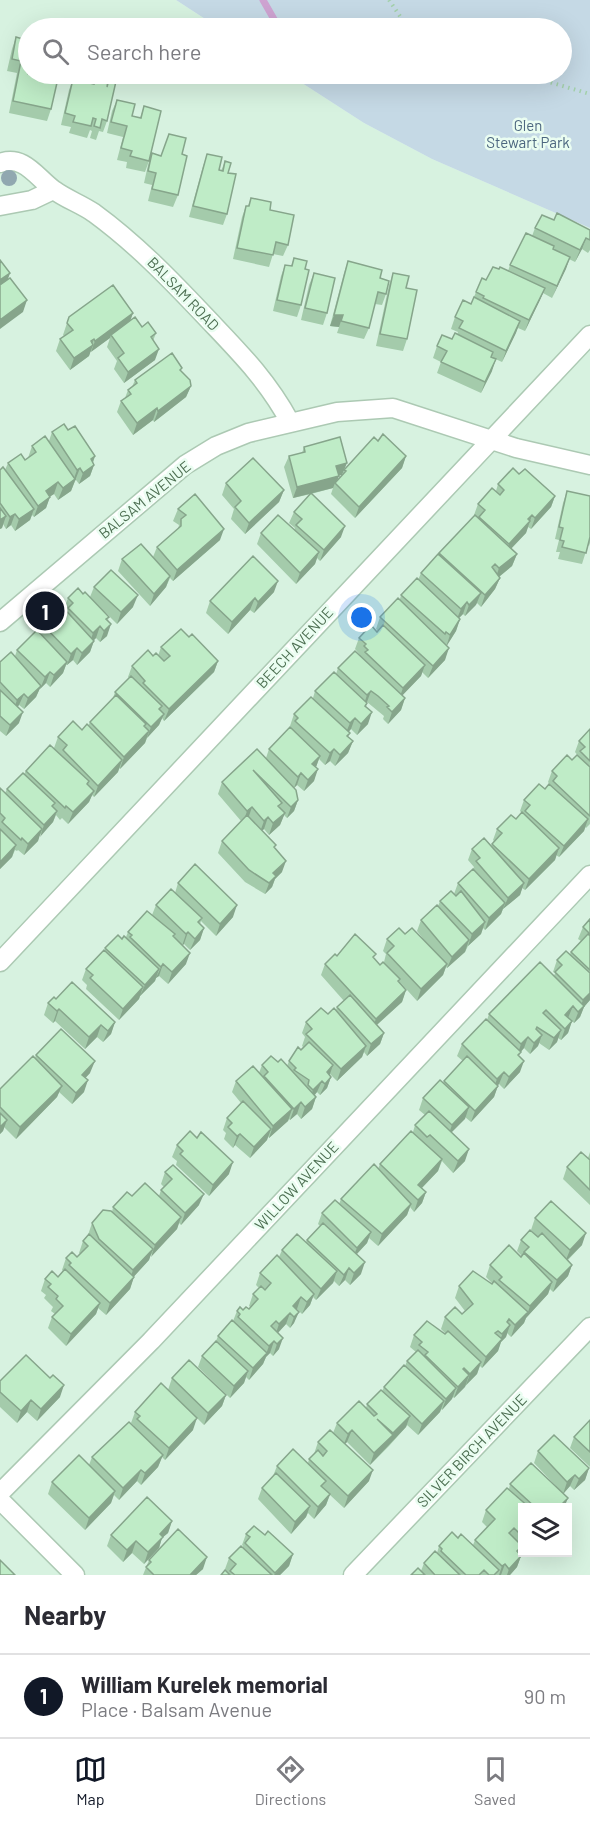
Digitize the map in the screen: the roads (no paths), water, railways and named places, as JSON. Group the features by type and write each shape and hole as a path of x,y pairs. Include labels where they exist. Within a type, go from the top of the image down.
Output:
{"street":[{"name":"BALSAM ROAD","path":"0,163 16,162 26,166 53,190 91,210 127,238 161,270 273,391 290,422"},
{"path":"0,206 32,200 53,190"},
{"name":"BEECH AVENUE","path":"0,962 364,572 493,441 590,335"},
{"name":"BALSAM AVENUE","path":"0,622 185,465 216,446 248,433 337,412 393,408 493,441 590,465"},
{"name":"WILLOW AVENUE","path":"0,1493 152,1341 590,875"},
{"name":"SILVER BIRCH AVENUE","path":"353,1575 590,1327"},
{"path":"0,1500 75,1575"}],"waterway":[{"path":"263,0 273,18"}],"place":[{"name":"William Kurelek memorial","path":"45,611"}],"park label":[{"name":"Glen Stewart Park","path":"528,134"}]}
